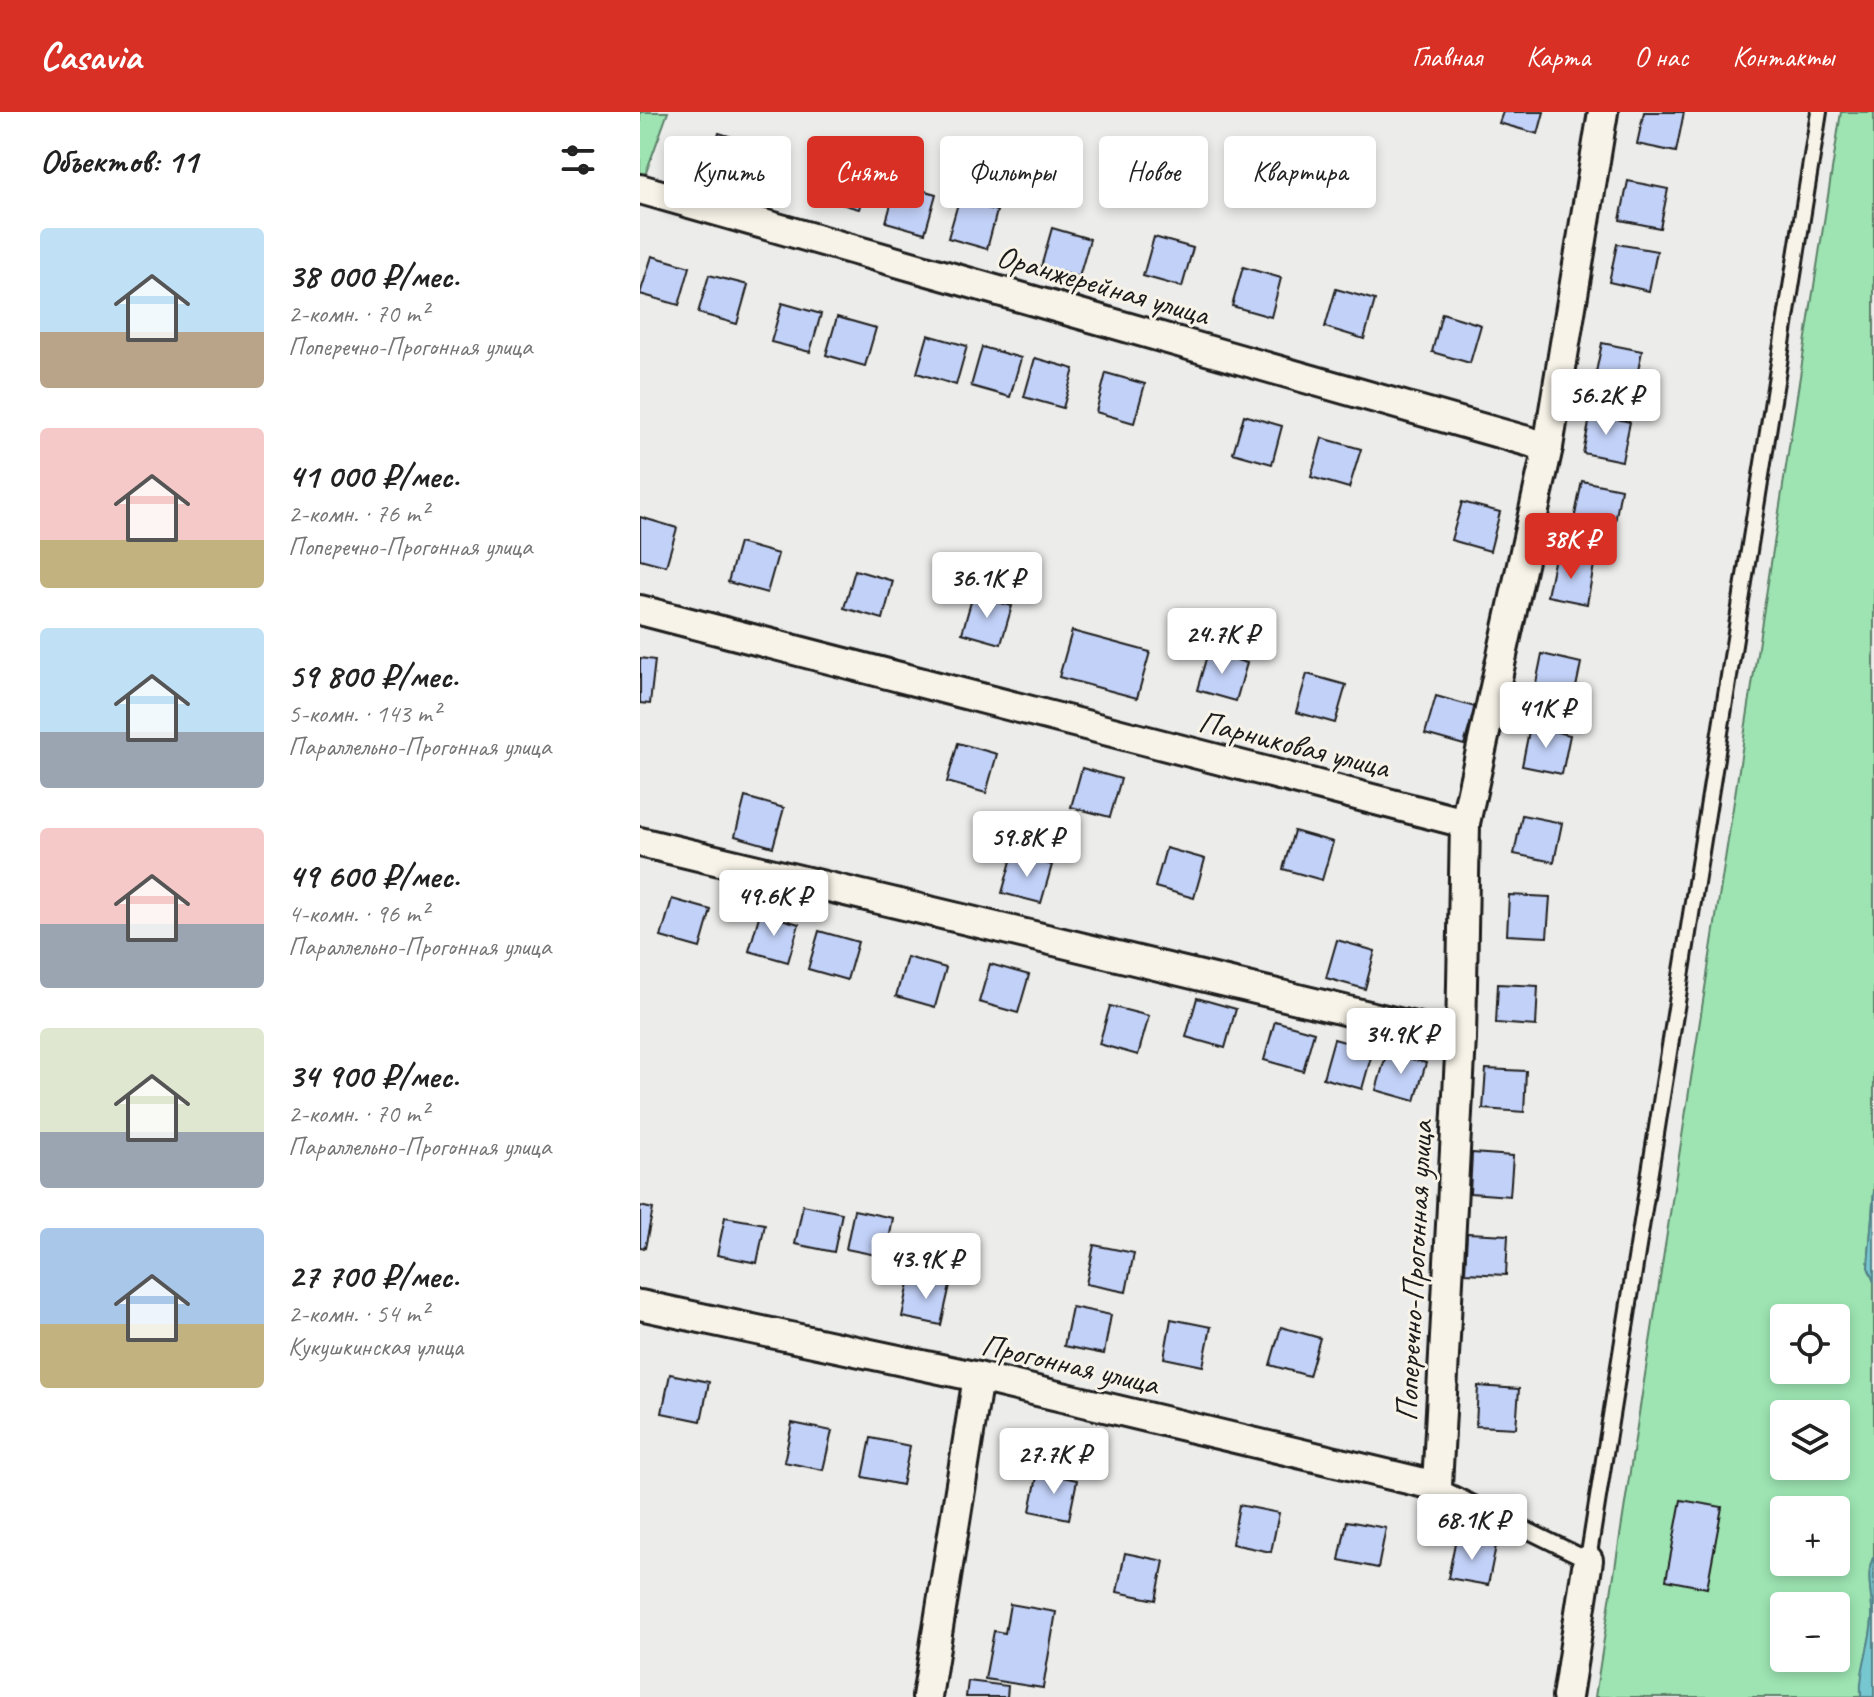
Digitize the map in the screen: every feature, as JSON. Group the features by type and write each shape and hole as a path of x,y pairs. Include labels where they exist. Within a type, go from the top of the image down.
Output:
{"street":[{"name":"Поперечно-Прогонная улица","path":"1437,1486 1461,1038 1465,823 1548,447 1603,112"},
{"name":"Оранжерейная улица","path":"640,189 1548,447"},
{"name":"Парниковая улица","path":"640,610 1465,823"},
{"path":"640,842 1461,1038"},
{"name":"Прогонная улица","path":"640,1305 978,1377 1437,1486"},
{"path":"927,1697 978,1377"},
{"path":"1567,1697 1588,1560"}],"lane":[{"path":"1437,1486 1588,1560 1819,112"}],"green space":[{"path":"640,112 668,112 645,175 640,174"},
{"path":"1841,112 1874,112 1874,1191 1868,1267 1874,1282 1874,1556 1870,1571 1872,1620 1861,1697 1595,1697"}],"water":[{"path":"1874,1191 1874,1282 1868,1267"},
{"path":"1874,1556 1874,1697 1861,1697 1872,1620 1870,1571"}],"building":[{"path":"1503,112 1544,112 1538,134 1499,123"},
{"path":"1644,112 1684,112 1676,152 1637,144"},
{"path":"1628,181 1668,189 1660,228 1620,220"},
{"path":"924,191 936,194 925,233 886,222 890,208 924,208"},
{"path":"957,208 997,211 987,249 948,238"},
{"path":"1052,228 1090,239 1079,277 1041,267"},
{"path":"1154,237 1193,248 1182,287 1143,276"},
{"path":"1617,244 1657,251 1649,291 1609,282"},
{"path":"652,256 690,267 679,305 640,294"},
{"path":"1243,267 1281,278 1271,317 1232,306"},
{"path":"709,275 748,285 737,324 698,313"},
{"path":"1336,289 1375,300 1364,339 1325,327"},
{"path":"782,303 821,314 810,352 771,342"},
{"path":"1442,313 1481,325 1470,363 1432,352"},
{"path":"837,317 876,328 865,366 826,355"},
{"path":"928,335 967,346 956,385 917,373"},
{"path":"1602,343 1642,351 1634,390 1594,382"},
{"path":"982,347 1021,358 1010,397 971,386"},
{"path":"1035,358 1074,369 1063,408 1024,397"},
{"path":"1106,373 1145,384 1134,423 1096,412"},
{"path":"1591,413 1630,422 1622,461 1583,453"},
{"path":"1244,415 1282,426 1272,464 1233,453"},
{"path":"1322,438 1361,449 1349,488 1311,477"},
{"path":"1582,481 1621,489 1614,528 1574,520"},
{"path":"1462,502 1500,512 1490,551 1451,540"},
{"path":"640,517 677,528 666,566 640,559"},
{"path":"739,543 778,554 767,593 728,582"},
{"path":"1555,557 1594,565 1587,604 1547,596"},
{"path":"855,570 893,581 883,619 844,608"},
{"path":"973,595 1012,606 1001,644 962,633"},
{"path":"1072,631 1150,652 1137,698 1059,677"},
{"path":"1208,652 1247,663 1236,701 1197,690"},
{"path":"1542,654 1581,663 1573,702 1534,693"},
{"path":"640,658 655,660 650,704 640,703"},
{"path":"1307,674 1346,685 1335,723 1296,712"},
{"path":"1436,696 1475,707 1464,745 1425,734"},
{"path":"1530,726 1570,735 1562,774 1522,766"},
{"path":"958,743 997,754 986,793 947,782"},
{"path":"1082,768 1121,779 1110,817 1071,807"},
{"path":"745,797 784,808 773,847 735,836"},
{"path":"1522,815 1562,823 1554,862 1514,854"},
{"path":"1294,831 1333,842 1322,880 1283,869"},
{"path":"1166,848 1205,859 1194,898 1155,887"},
{"path":"1013,854 1052,865 1041,903 1002,893"},
{"path":"1509,895 1550,897 1547,937 1507,935"},
{"path":"672,899 711,910 700,948 661,937"},
{"path":"760,913 799,924 788,962 749,951"},
{"path":"819,931 858,942 847,980 808,969"},
{"path":"1337,940 1375,951 1365,989 1326,978"},
{"path":"907,957 946,968 935,1007 896,996"},
{"path":"990,964 1029,975 1018,1013 979,1002"},
{"path":"1498,984 1538,986 1536,1026 1496,1023"},
{"path":"1197,998 1236,1009 1225,1048 1186,1037"},
{"path":"1110,1006 1149,1016 1138,1055 1099,1044"},
{"path":"1275,1021 1314,1032 1303,1071 1264,1060"},
{"path":"1334,1039 1373,1050 1362,1089 1323,1078"},
{"path":"1387,1052 1426,1063 1415,1101 1376,1090"},
{"path":"1486,1069 1526,1071 1524,1112 1483,1109"},
{"path":"1472,1153 1513,1156 1510,1196 1470,1193"},
{"path":"803,1205 842,1213 834,1252 795,1244"},
{"path":"640,1206 653,1209 645,1248 640,1247"},
{"path":"854,1210 893,1218 886,1257 846,1249"},
{"path":"725,1217 765,1224 757,1263 717,1255"},
{"path":"1467,1233 1508,1235 1506,1275 1465,1273"},
{"path":"1094,1245 1134,1253 1126,1292 1086,1284"},
{"path":"910,1278 950,1285 941,1325 902,1317"},
{"path":"1072,1307 1111,1315 1104,1354 1064,1346"},
{"path":"1171,1319 1211,1327 1203,1366 1164,1358"},
{"path":"1281,1327 1320,1338 1309,1376 1270,1365"},
{"path":"670,1374 709,1382 701,1421 662,1413"},
{"path":"1478,1386 1519,1389 1516,1428 1476,1426"},
{"path":"792,1423 832,1431 823,1470 784,1462"},
{"path":"871,1438 910,1446 902,1485 863,1477"},
{"path":"1038,1472 1077,1480 1069,1519 1030,1511"},
{"path":"1681,1500 1722,1507 1707,1588 1666,1580"},
{"path":"1239,1505 1279,1513 1271,1552 1232,1544"},
{"path":"1347,1521 1386,1528 1378,1568 1339,1560"},
{"path":"1456,1538 1496,1546 1488,1585 1448,1578"},
{"path":"1125,1553 1164,1561 1156,1600 1117,1592"},
{"path":"1010,1604 1056,1612 1043,1688 985,1679 994,1631 1005,1633"},
{"path":"968,1681 1008,1686 1007,1697 966,1697"}]}
